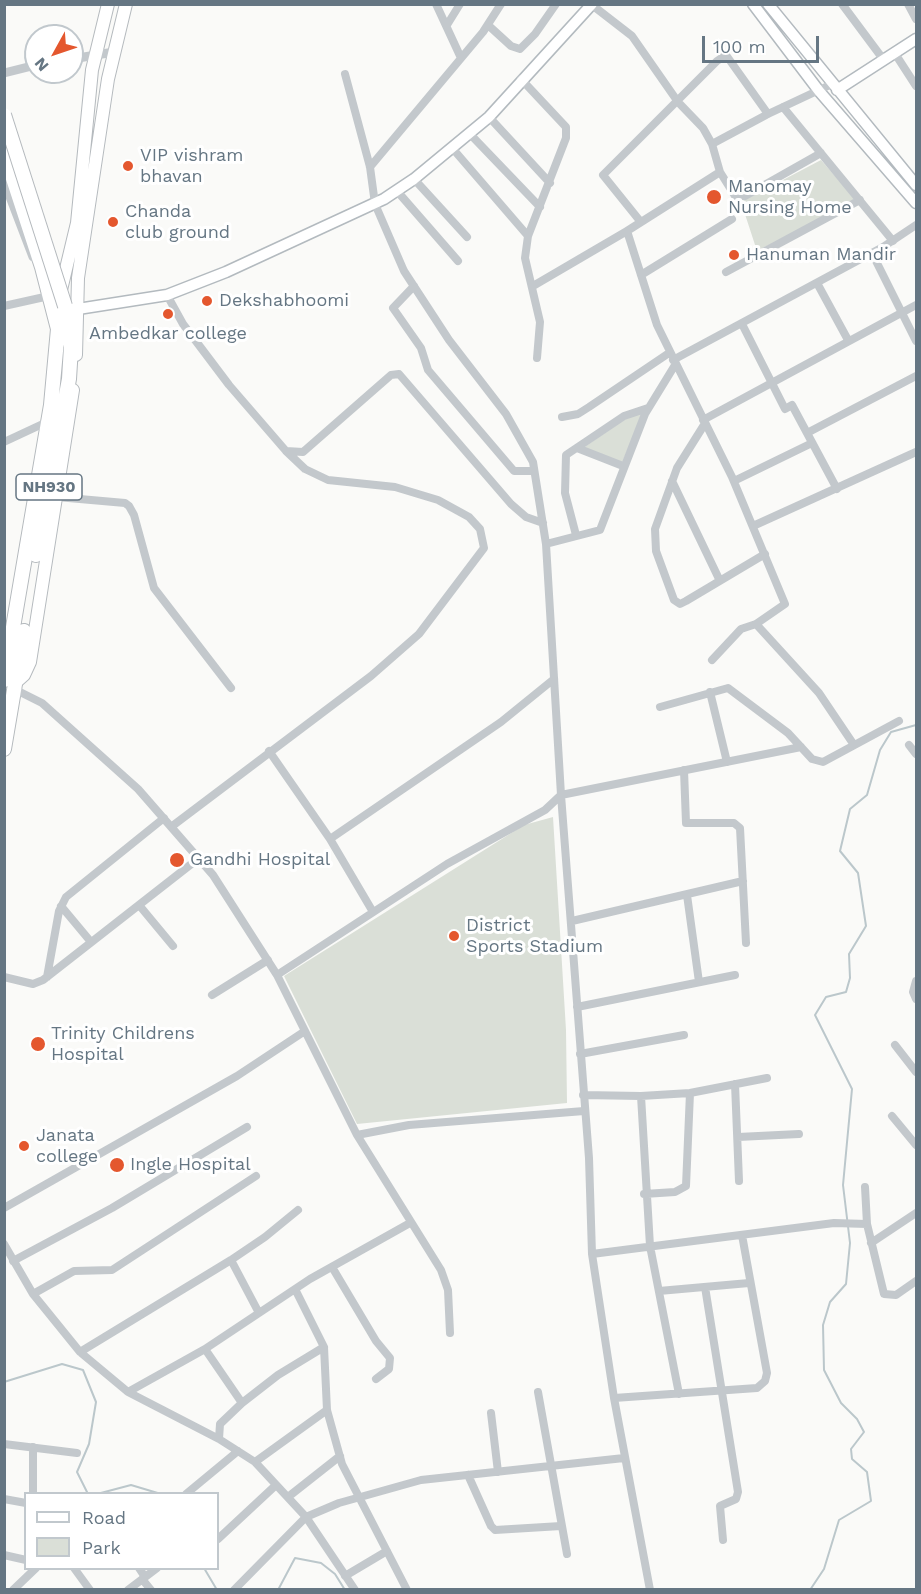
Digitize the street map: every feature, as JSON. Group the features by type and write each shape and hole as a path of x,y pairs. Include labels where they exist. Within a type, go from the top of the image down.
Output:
{"highway":[{"name":"NH930","path":"4,115 66,306 71,347 67,389 18,668 11,684"},
{"name":"NH930","path":"4,151 42,267 58,329 49,421 11,684 4,749"}],"main road":[{"path":"753,4 819,91 916,203"},
{"path":"768,4 916,185"},
{"path":"11,684 24,675 30,662 71,404 78,278 114,52 125,7 108,5 96,55 77,223 54,315"},
{"path":"78,309 167,295 375,204 397,191 453,149 489,117 521,79 592,5"},
{"path":"834,87 916,39"}],"street":[{"path":"436,4 461,57"},
{"path":"447,25 460,4"},
{"path":"370,167 488,25 501,4"},
{"path":"488,25 511,46 520,49 535,34 556,4"},
{"path":"908,4 916,19"},
{"path":"592,5 632,36 678,102 703,128 712,144 720,172 735,196 742,197 821,153"},
{"path":"846,6 883,59"},
{"path":"84,57 114,52"},
{"path":"894,52 916,86"},
{"path":"640,221 603,175 726,55 768,114"},
{"path":"4,73 24,68"},
{"path":"345,74 370,167 375,204 404,271 448,340 506,414 533,462 546,544 592,1254 624,1458 649,1586"},
{"path":"521,79 566,127 566,138 528,236 525,267 533,286 540,322 537,358"},
{"path":"712,144 768,114 819,91 834,87"},
{"path":"783,107 892,241"},
{"path":"489,117 550,183"},
{"path":"469,133 540,207"},
{"path":"453,149 528,236"},
{"path":"533,286 627,231 720,172"},
{"path":"414,179 467,237"},
{"path":"4,181 25,240 48,290 4,306"},
{"path":"397,191 458,261"},
{"path":"726,272 860,200"},
{"path":"641,275 732,219"},
{"path":"562,417 578,414 672,359 742,324 872,253 916,225"},
{"path":"627,231 672,359 734,481 785,604 756,624 741,629 712,660"},
{"path":"872,253 916,341"},
{"path":"817,283 848,340"},
{"path":"414,286 393,308 421,348 428,370 514,471 534,471"},
{"path":"167,295 183,324 229,385 286,451 305,469 328,480 395,487 438,500 468,517 480,529 484,548 419,634 371,676 171,827"},
{"path":"765,554 680,604 672,596 654,542 655,529 685,453 704,423 848,340 916,305"},
{"path":"742,324 785,409 792,405 837,489"},
{"path":"546,544 600,530 623,466 672,359"},
{"path":"286,451 303,452 391,375 399,374 511,504 526,517 543,522"},
{"path":"807,433 916,376"},
{"path":"576,535 567,505 564,482 565,458 569,452 624,416 648,408"},
{"path":"4,442 49,421"},
{"path":"734,481 812,443"},
{"path":"577,448 623,466"},
{"path":"753,526 916,452"},
{"path":"672,482 720,581"},
{"path":"57,497 125,503 129,506 134,515 154,588 231,688"},
{"path":"756,624 819,693 854,745"},
{"path":"330,839 501,722 554,679"},
{"path":"11,684 42,703 138,789 213,875 277,975 357,1135 446,1281 450,1334"},
{"path":"660,707 728,688 788,733 812,759 823,762 899,721"},
{"path":"710,692 727,762"},
{"path":"909,745 916,754"},
{"path":"277,975 447,864 545,810 561,795 801,747"},
{"path":"270,751 330,839 373,912"},
{"path":"684,770 685,820 691,825 738,825 741,831 746,943"},
{"path":"47,977 61,906 71,893 164,818"},
{"path":"4,977 33,984 47,977 199,858"},
{"path":"572,921 743,881"},
{"path":"687,894 699,982"},
{"path":"139,905 173,946"},
{"path":"61,906 91,942"},
{"path":"212,995 268,960"},
{"path":"577,1007 735,975"},
{"path":"916,981 913,992 916,999"},
{"path":"4,1208 237,1076 305,1030"},
{"path":"580,1054 684,1035"},
{"path":"895,1045 916,1072"},
{"path":"583,1095 641,1096 690,1093 767,1078"},
{"path":"735,1083 739,1181"},
{"path":"644,1194 675,1192 687,1186 690,1093"},
{"path":"641,1096 644,1194 650,1246 679,1394"},
{"path":"357,1135 409,1125 584,1112"},
{"path":"892,1116 916,1145"},
{"path":"13,1261 112,1208 247,1127"},
{"path":"738,1137 799,1134"},
{"path":"33,1294 74,1271 112,1270 256,1176"},
{"path":"865,1187 867,1224 880,1285 886,1296 896,1295 916,1281"},
{"path":"80,1352 231,1260 266,1237 298,1210"},
{"path":"871,1243 916,1213"},
{"path":"592,1254 834,1222 867,1224"},
{"path":"128,1392 205,1349 295,1289 410,1223"},
{"path":"614,1398 757,1388 767,1379 742,1235"},
{"path":"4,1244 33,1294 80,1352 128,1392 219,1438 255,1462 306,1517 355,1590"},
{"path":"231,1260 259,1313"},
{"path":"332,1267 376,1341 390,1358 389,1369 375,1379"},
{"path":"660,1291 749,1283"},
{"path":"705,1287 738,1492 737,1498 720,1506 723,1540"},
{"path":"295,1289 324,1347 327,1410 340,1456 357,1498 407,1590"},
{"path":"219,1438 220,1424 242,1403 278,1375 324,1347"},
{"path":"205,1349 242,1403"},
{"path":"538,1392 567,1554"},
{"path":"255,1462 327,1410"},
{"path":"491,1413 498,1472"},
{"path":"4,1444 76,1453"},
{"path":"33,1448 33,1492"},
{"path":"188,1492 238,1451"},
{"path":"288,1497 340,1456"},
{"path":"234,1590 306,1517 357,1498 421,1480 624,1458"},
{"path":"468,1475 490,1526 495,1530 561,1526"},
{"path":"219,1538 276,1485"},
{"path":"4,1499 24,1503"},
{"path":"345,1576 387,1551"},
{"path":"4,1555 24,1560"},
{"path":"13,1590 22,1586 32,1570"},
{"path":"75,1570 90,1589"},
{"path":"140,1570 150,1590"},
{"path":"128,1590 156,1570"}],"green space":[{"path":"821,160 856,200 757,251 741,202"},
{"path":"643,412 622,463 583,448 627,418"},
{"name":"District Sports Stadium","path":"553,817 566,1030 567,1103 357,1124 284,976 524,825"}],"waterway":[{"path":"810,1590 824,1569 839,1520 871,1501 867,1472 852,1459 851,1449 864,1432 857,1419 841,1403 824,1370 823,1325 830,1302 846,1284 850,1243 843,1185 852,1089 815,1015 826,997 846,992 850,978 849,954 866,926 858,873 840,851 850,809 867,795 880,750 891,732 916,725"},
{"path":"4,1382 62,1364 83,1370 96,1402 89,1444 77,1472 87,1492"},
{"path":"105,1492 131,1485 154,1492"},
{"path":"278,1590 295,1558 321,1563 335,1574 345,1590"},
{"path":"205,1570 217,1590"}],"place":[{"name":"VIP vishram bhavan","path":"128,166"},
{"name":"Manomay Nursing Home","path":"714,197"},
{"name":"Chanda club ground","path":"113,222"},
{"name":"Hanuman Mandir","path":"734,255"},
{"name":"Dekshabhoomi","path":"207,301"},
{"name":"Ambedkar college","path":"168,314"},
{"name":"Gandhi Hospital","path":"177,860"},
{"name":"District Sports Stadium","path":"454,936"},
{"name":"Trinity Childrens Hospital","path":"38,1044"},
{"name":"Janata college","path":"24,1146"},
{"name":"Ingle Hospital","path":"117,1165"}]}
